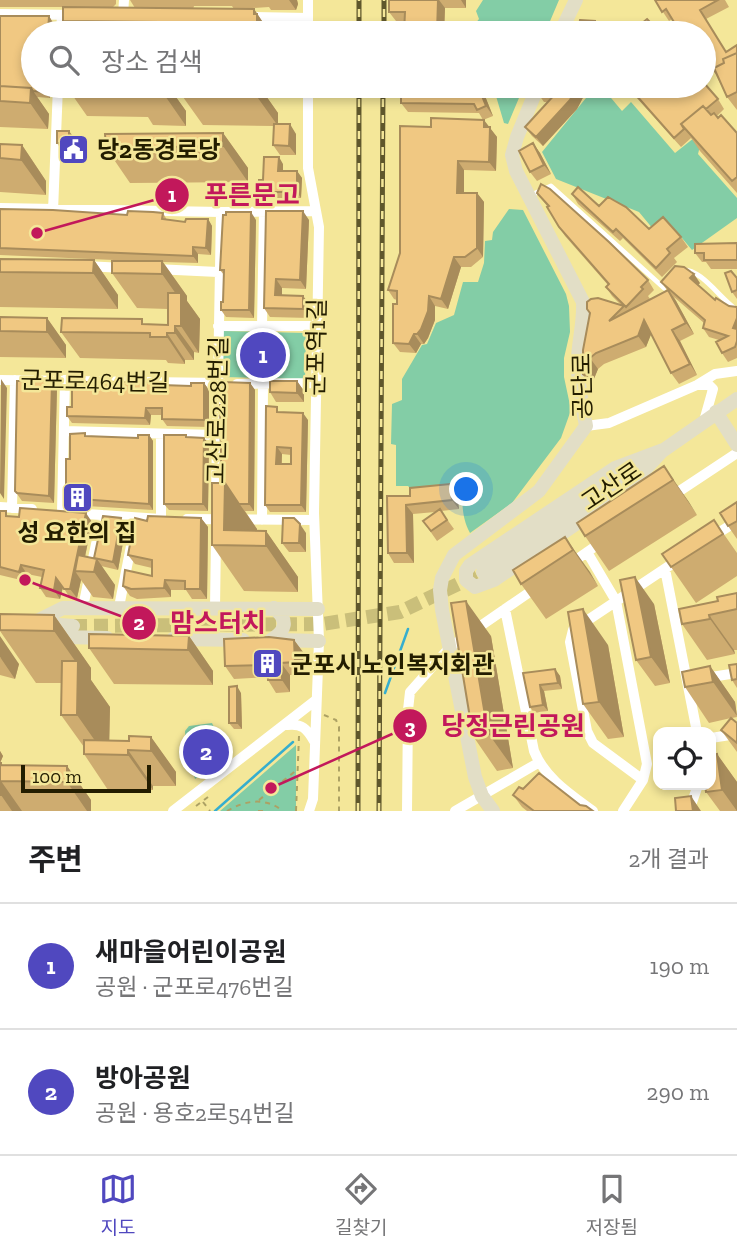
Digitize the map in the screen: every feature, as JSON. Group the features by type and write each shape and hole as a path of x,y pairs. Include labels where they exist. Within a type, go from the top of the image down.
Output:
{"street":[{"path":"123,15 124,0"},
{"path":"242,17 308,18 308,0"},
{"path":"566,21 576,0"},
{"path":"0,14 86,15"},
{"path":"62,15 62,21"},
{"path":"111,15 136,16"},
{"path":"53,211 58,98"},
{"name":"군포역1길","path":"308,98 308,168 319,227 314,520 319,641 313,799"},
{"name":"공단로","path":"493,811 482,796 475,777 441,601 441,584 447,565 454,555 539,491 586,426 578,359 584,315 583,302 516,171 512,155 533,98"},
{"path":"0,208 53,211 316,211"},
{"path":"262,327 264,211"},
{"name":"고산로228번길","path":"215,608 221,212"},
{"path":"68,266 218,272"},
{"path":"218,326 316,326"},
{"path":"586,426 609,423 697,385 715,374 736,373"},
{"name":"군포로464번길","path":"0,380 315,383"},
{"path":"12,508 15,380"},
{"path":"62,512 65,380"},
{"path":"262,520 263,384"},
{"path":"697,385 709,385 713,389 710,416 737,444"},
{"name":"고산로","path":"483,572 737,399"},
{"path":"64,431 216,435"},
{"path":"161,519 162,434"},
{"path":"663,450 628,488 494,580 475,587 466,580 466,571 470,565 603,475 663,450"},
{"path":"656,506 737,453"},
{"path":"0,507 136,518 314,520"},
{"path":"83,607 102,515"},
{"path":"119,607 136,518"},
{"path":"706,541 737,521"},
{"path":"556,573 610,536"},
{"path":"643,780 593,743 587,731 570,642 573,630 696,548"},
{"path":"587,552 616,601 647,764 643,780 623,811"},
{"path":"666,569 697,727"},
{"path":"407,811 410,692 450,647 546,580"},
{"path":"29,622 63,608 83,607 318,609"},
{"path":"271,640 279,635 284,624 283,617 274,608"},
{"path":"505,609 538,762 561,787 593,811"},
{"path":"29,622 73,626"},
{"path":"29,622 65,637 120,638"},
{"path":"679,637 690,630"},
{"path":"161,638 319,641"},
{"path":"688,682 737,673"},
{"path":"173,811 316,700"},
{"path":"287,725 298,724 307,729 315,743"},
{"path":"716,737 737,734"},
{"path":"455,811 538,762"},
{"path":"689,811 696,790"},
{"path":"310,811 313,799"},
{"path":"313,799 317,811"}],"lane":[{"path":"529,196 551,186 664,288 671,279"},
{"path":"679,271 686,269 695,272 737,310"}],"path":[{"path":"316,715 328,715 336,720 339,727 339,811"},
{"path":"296,811 297,733"},
{"path":"258,801 298,768"},
{"path":"190,811 213,793"},
{"path":"203,801 211,811"},
{"path":"227,811 258,801 268,802 283,811"},
{"path":"258,811 267,811"}],"green space":[{"path":"483,0 559,0 550,21 477,21 476,11"},
{"path":"497,98 519,98 508,124 504,123"},
{"path":"586,98 611,98 622,111 631,102 675,153 699,134 702,138 698,154 737,198 737,218 692,250 671,225 658,235 639,212 556,179 542,152"},
{"path":"509,209 523,210 566,294 570,332 564,358 564,377 571,410 561,438 512,503 470,533 463,514 460,482 412,490 408,486 396,486 396,445 391,444 392,404 402,400 402,379 422,345 427,344 436,323 454,315 463,282 478,282 484,263 485,241 492,240 493,232"},
{"path":"222,331 306,333 305,379 221,377"},
{"path":"212,723 227,756 195,779 186,747 185,731 189,726"},
{"path":"296,745 296,811 220,811"}],"building":[{"path":"389,0 438,0 437,21 405,21 405,12 389,12"},
{"path":"655,0 718,0 700,10 707,21 673,21 666,9 662,12"},
{"path":"63,7 254,9 254,14 257,14 257,21 63,21"},
{"path":"0,16 49,16 49,21 21,21 21,87 0,86"},
{"path":"716,36 726,52 737,45 737,53 723,59 724,63 716,67"},
{"path":"737,53 737,92 727,97 716,72 716,67 724,63 723,59"},
{"path":"0,86 21,87 21,98 30,98 30,103 0,101"},
{"path":"716,97 718,99 706,109 703,106 681,124 684,129 674,138 639,98"},
{"path":"401,98 483,98 486,106 477,110 474,104 401,103"},
{"path":"552,98 571,98 536,137 525,127"},
{"path":"703,106 711,115 714,113 718,118 721,115 737,133 737,177 732,181 681,124"},
{"path":"431,118 484,120 484,127 490,127 489,162 458,161 457,193 477,193 477,248 465,257 454,257 441,299 429,296 428,311 421,329 414,334 409,344 393,343 393,304 397,304 397,291 388,290 400,253 400,126 431,127"},
{"path":"274,124 290,124 289,146 273,145"},
{"path":"57,131 69,131 69,143 57,143"},
{"path":"223,133 223,146 106,148 105,134"},
{"path":"533,143 544,165 530,172 519,151"},
{"path":"0,144 22,145 21,160 0,158"},
{"path":"264,157 279,157 278,171 297,171 297,192 259,192 259,180 263,180"},
{"path":"541,184 550,189 648,280 626,307 606,287 609,284 559,227 547,207 549,206 537,193"},
{"path":"578,187 599,206 608,197 626,207 649,229 663,217 681,237 667,249 670,253 656,268 616,229 613,232 572,194"},
{"path":"0,209 127,215 128,211 153,212 163,213 162,219 185,222 186,219 208,219 206,248 193,247 193,256 0,248"},
{"path":"266,211 303,211 300,280 276,279 275,295 303,296 303,309 264,308"},
{"path":"226,212 251,212 249,310 221,310 224,270 220,270 223,215 226,215"},
{"path":"737,243 737,260 704,260 704,253 695,253 695,244"},
{"path":"0,259 94,260 93,273 0,272"},
{"path":"112,261 162,261 162,274 112,273"},
{"path":"675,266 684,267 694,274 690,278 715,300 716,298 729,306 737,307 733,328 737,329 735,347 722,353 716,342 728,336 703,328 705,320 661,282"},
{"path":"731,271 737,278 737,290 732,292 725,273"},
{"path":"668,290 686,323 672,330 690,364 671,373 644,320 638,336 590,358 583,375 583,350 590,313 587,302 598,298 624,306 609,321"},
{"path":"168,293 181,293 181,326 175,326 175,333 167,333 167,337 150,337 150,333 61,332 62,318 142,319 142,324 168,325"},
{"path":"0,317 47,318 47,332 0,331"},
{"path":"17,381 52,381 49,496 15,491"},
{"path":"270,381 297,381 297,393 270,392"},
{"path":"72,382 162,382 161,385 191,386 191,383 204,383 204,420 162,419 162,408 146,408 145,418 67,416 67,407 72,407"},
{"path":"223,382 250,383 249,504 239,504 225,483 220,483 220,405"},
{"path":"266,406 277,407 277,412 303,413 301,505 265,505","holes":["277,447 291,448 291,464 276,464"]},
{"path":"85,433 85,436 138,438 138,435 149,435 149,504 66,498 66,459 70,459 70,434"},
{"path":"164,435 204,438 203,504 164,504"},
{"path":"664,466 673,480 585,536 577,523"},
{"path":"212,483 225,483 224,530 266,531 266,546 212,545"},
{"path":"450,484 452,500 406,505 407,553 388,553 387,496 410,496 410,488"},
{"path":"737,502 737,521 728,526 720,513"},
{"path":"20,508 86,513 70,589 64,589 56,578 54,590 40,588 44,570 21,565 19,572 0,567 0,511 6,511 6,516 19,517"},
{"path":"440,509 447,520 431,531 423,521"},
{"path":"103,516 121,518 113,562 94,558"},
{"path":"148,516 201,518 200,589 185,589 185,581 165,580 164,588 131,589 123,586 125,570 152,576 152,560 128,555 135,518 147,521"},
{"path":"283,518 294,518 300,524 299,543 282,543"},
{"path":"714,520 723,534 671,567 662,554"},
{"path":"565,537 573,550 521,584 513,570"},
{"path":"78,555 97,559 94,572 75,571"},
{"path":"635,577 651,657 636,660 620,580"},
{"path":"737,593 737,609 709,615 710,619 682,624 679,609 718,601 717,597"},
{"path":"466,601 488,733 473,736 451,603"},
{"path":"583,609 599,702 583,704 568,612"},
{"path":"0,614 54,615 54,631 0,630"},
{"path":"89,634 189,636 188,650 89,648"},
{"path":"269,637 294,640 295,662 281,663 282,680 268,680 267,665 225,666 224,639"},
{"path":"62,661 78,661 77,715 61,715"},
{"path":"737,664 737,679 732,680 729,665"},
{"path":"710,666 713,682 685,687 682,672"},
{"path":"555,669 558,683 540,685 543,705 530,707 523,673"},
{"path":"237,686 237,723 229,723 229,687"},
{"path":"731,718 737,723 737,743 721,730"},
{"path":"129,736 151,737 151,751 128,750 128,755 84,754 84,740 129,741"},
{"path":"716,754 722,790 706,792 716,790"},
{"path":"0,763 67,766 67,782 1,781 0,795"},
{"path":"539,773 580,805 593,811 534,811 513,795 519,787 523,789"},
{"path":"691,796 693,811 676,811 675,798"}],"waterway":[{"path":"385,693 408,629"},
{"path":"215,811 293,742"}],"tunnel":[{"path":"73,626 322,624 400,612 483,572"}],"railway":[{"path":"359,0 359,21"},
{"path":"384,0 384,21"},
{"path":"358,811 359,98"},
{"path":"379,811 383,98"}],"place":[{"name":"당2동경로당","path":"74,149"},
{"name":"푸른문고","path":"37,233"},
{"name":"새마을어린이공원","path":"263,355"},
{"name":"성 요한의 집","path":"77,498"},
{"name":"맘스터치","path":"25,580"},
{"name":"군포시 노인복지회관","path":"268,664"},
{"name":"방아공원","path":"206,752"},
{"name":"당정근린공원","path":"271,788"}]}
